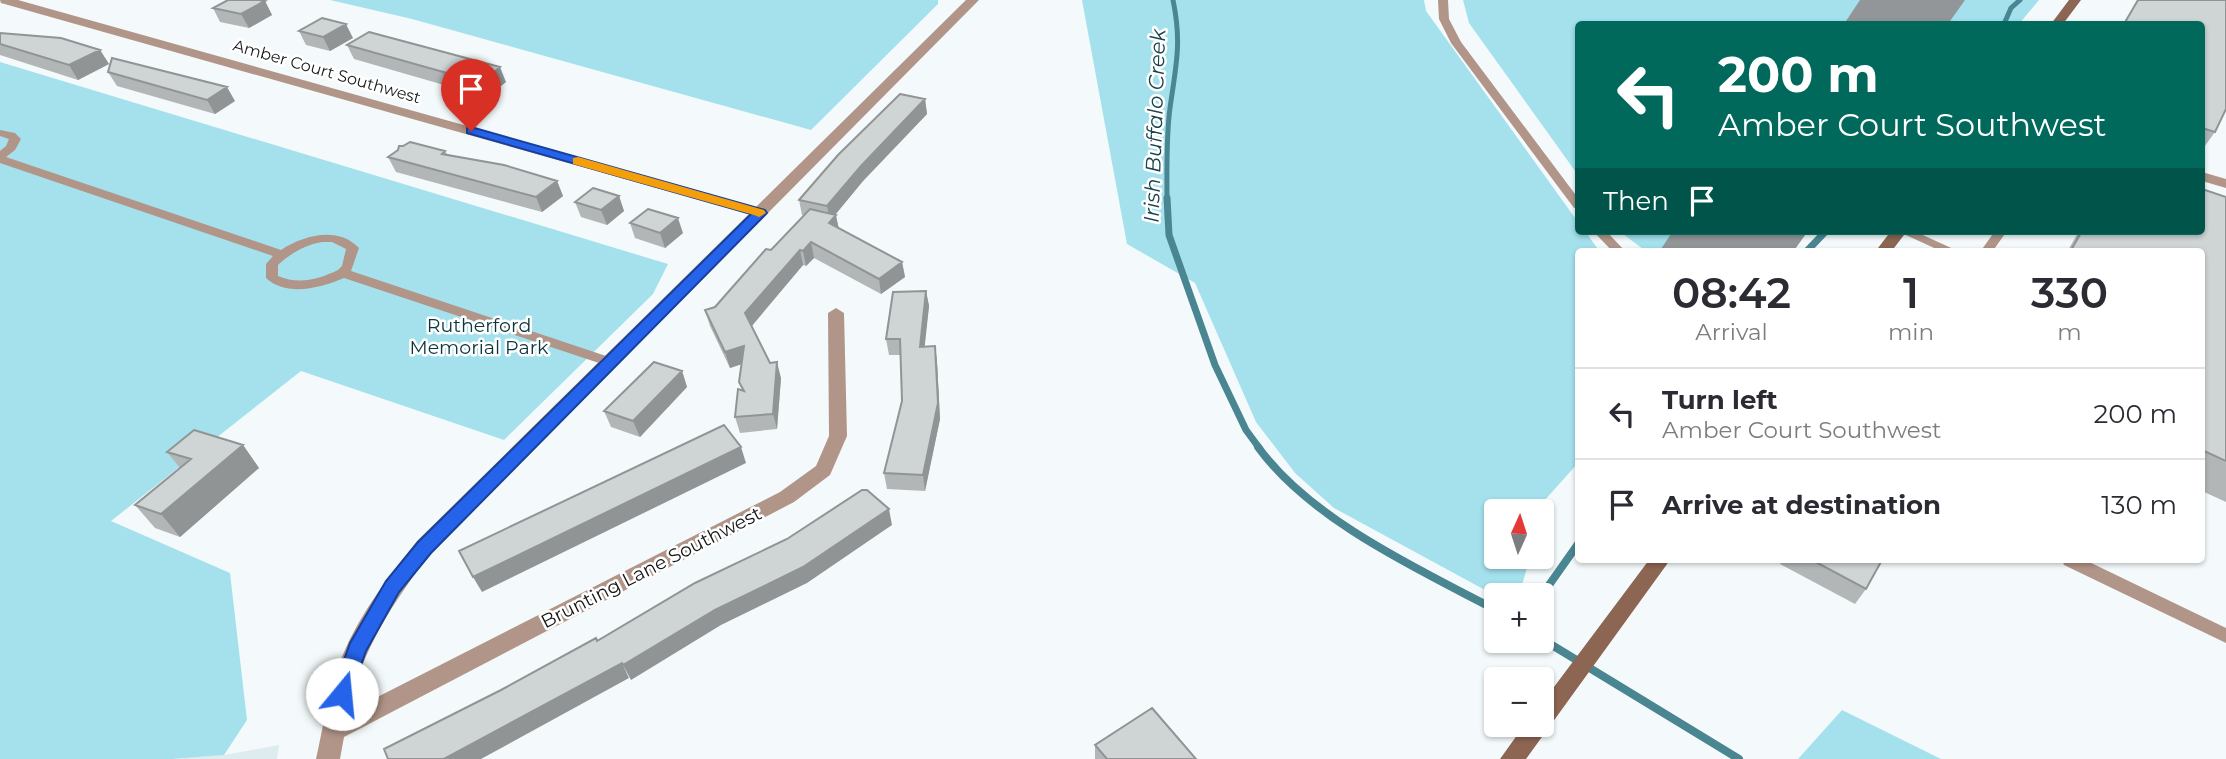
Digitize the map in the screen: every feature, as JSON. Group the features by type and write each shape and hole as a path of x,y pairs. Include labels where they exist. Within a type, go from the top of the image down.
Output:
{"street":[{"name":"Amber Court Southwest","path":"5,0 760,213"},
{"path":"328,759 347,675 357,649 393,586 424,547 973,0"},
{"path":"2059,21 2075,0"},
{"path":"2205,177 2226,184"},
{"name":"Brunting Lane Southwest","path":"333,731 788,496 808,483 823,470 838,436 836,313"},
{"path":"1554,703 1658,563"},
{"path":"1517,753 1529,737"}],"lane":[{"path":"1443,0 1444,19 1456,43 1575,201"},
{"path":"0,133 11,135 15,139 11,148 0,157"},
{"path":"0,157 281,254"},
{"path":"1604,235 1616,248"},
{"path":"1911,235 1944,248"},
{"path":"313,240 346,241 353,248 348,267 343,273 316,283 280,283 272,278 271,272 272,264 281,254 313,240"},
{"path":"343,273 610,362"},
{"path":"2076,563 2226,636"}],"shaded area":[{"path":"279,745 277,759 172,759 224,755"}],"green space":[{"path":"330,0 938,0 938,4 811,130 412,19"},
{"path":"1082,0 1424,0 1426,11 1575,218 1575,235 1588,235 1597,248 1575,248 1575,466 1546,499 1484,499 1484,569 1527,569 1523,583 1484,583 1484,589 1334,508 1295,473 1256,422 1195,283 1127,244"},
{"path":"1463,0 1879,0 1862,21 1575,21 1575,171 1469,23"},
{"path":"1951,0 2039,0 2022,21 1936,21"},
{"name":"Rutherford Memorial Park","path":"0,62 668,264 653,294 504,440 301,371 111,521 230,573 247,720 224,755 172,759 0,759"},
{"path":"1624,235 1701,235 1691,248 1642,248"},
{"path":"1842,710 1941,759 1798,759"}],"building":[{"path":"228,0 265,1 241,14 213,8"},
{"path":"2138,0 2226,0 2226,109 2215,132 2205,129 2205,21 2126,21"},
{"path":"322,18 346,24 323,37 299,31"},
{"path":"369,32 500,67 481,83 445,75 447,73 347,45"},
{"path":"0,33 61,38 100,50 69,65 0,44"},
{"path":"112,58 227,87 207,100 108,72"},
{"path":"900,94 925,99 827,206 799,200 838,155"},
{"path":"410,142 445,151 442,154 504,165 557,181 536,197 388,157 398,150 399,146"},
{"path":"593,188 619,196 601,210 575,202"},
{"path":"2205,190 2226,197 2226,461 2205,451 2205,248 2072,248 2080,235 2205,235"},
{"path":"648,209 678,218 660,233 630,223"},
{"path":"810,209 836,215 829,223 902,262 879,279 811,242 803,251 800,250 745,313 770,363 777,362 773,414 735,417 738,389 744,391 739,382 744,346 725,352 705,310 715,307 766,249 771,250"},
{"path":"926,291 920,347 935,346 938,403 923,475 884,473 902,401 900,339 886,339 893,292"},
{"path":"654,362 682,371 633,421 604,411"},
{"path":"724,425 741,447 473,577 459,551"},
{"path":"194,430 243,445 161,514 135,505 191,459 167,452"},
{"path":"862,490 867,490 889,509 803,567 715,610 623,665 622,663 444,759 388,759 384,749 596,638 597,641 695,583 787,539"},
{"path":"1818,563 1880,563 1866,589"},
{"path":"1152,708 1196,759 1107,759 1095,745"}],"waterway":[{"name":"Irish Buffalo Creek","path":"1167,198 1168,130 1178,42 1173,0"},
{"path":"2005,21 2011,8 2020,0"},
{"name":"Irish Buffalo Creek","path":"1167,198 1169,235 1215,365 1246,430 1260,449"},
{"path":"1810,248 1822,235"},
{"name":"Irish Buffalo Creek","path":"1258,447 1280,473 1336,520 1400,560 1484,604"},
{"path":"1550,583 1575,548"},
{"name":"Irish Buffalo Creek","path":"1554,646 1739,759"}],"runway":[{"path":"1898,21 1914,0"},
{"path":"1729,248 1739,235"}],"slow traffic":[{"path":"578,161 759,213"}],"route":[{"path":"342,694 357,649 393,586 424,547 760,213 471,131"}]}
